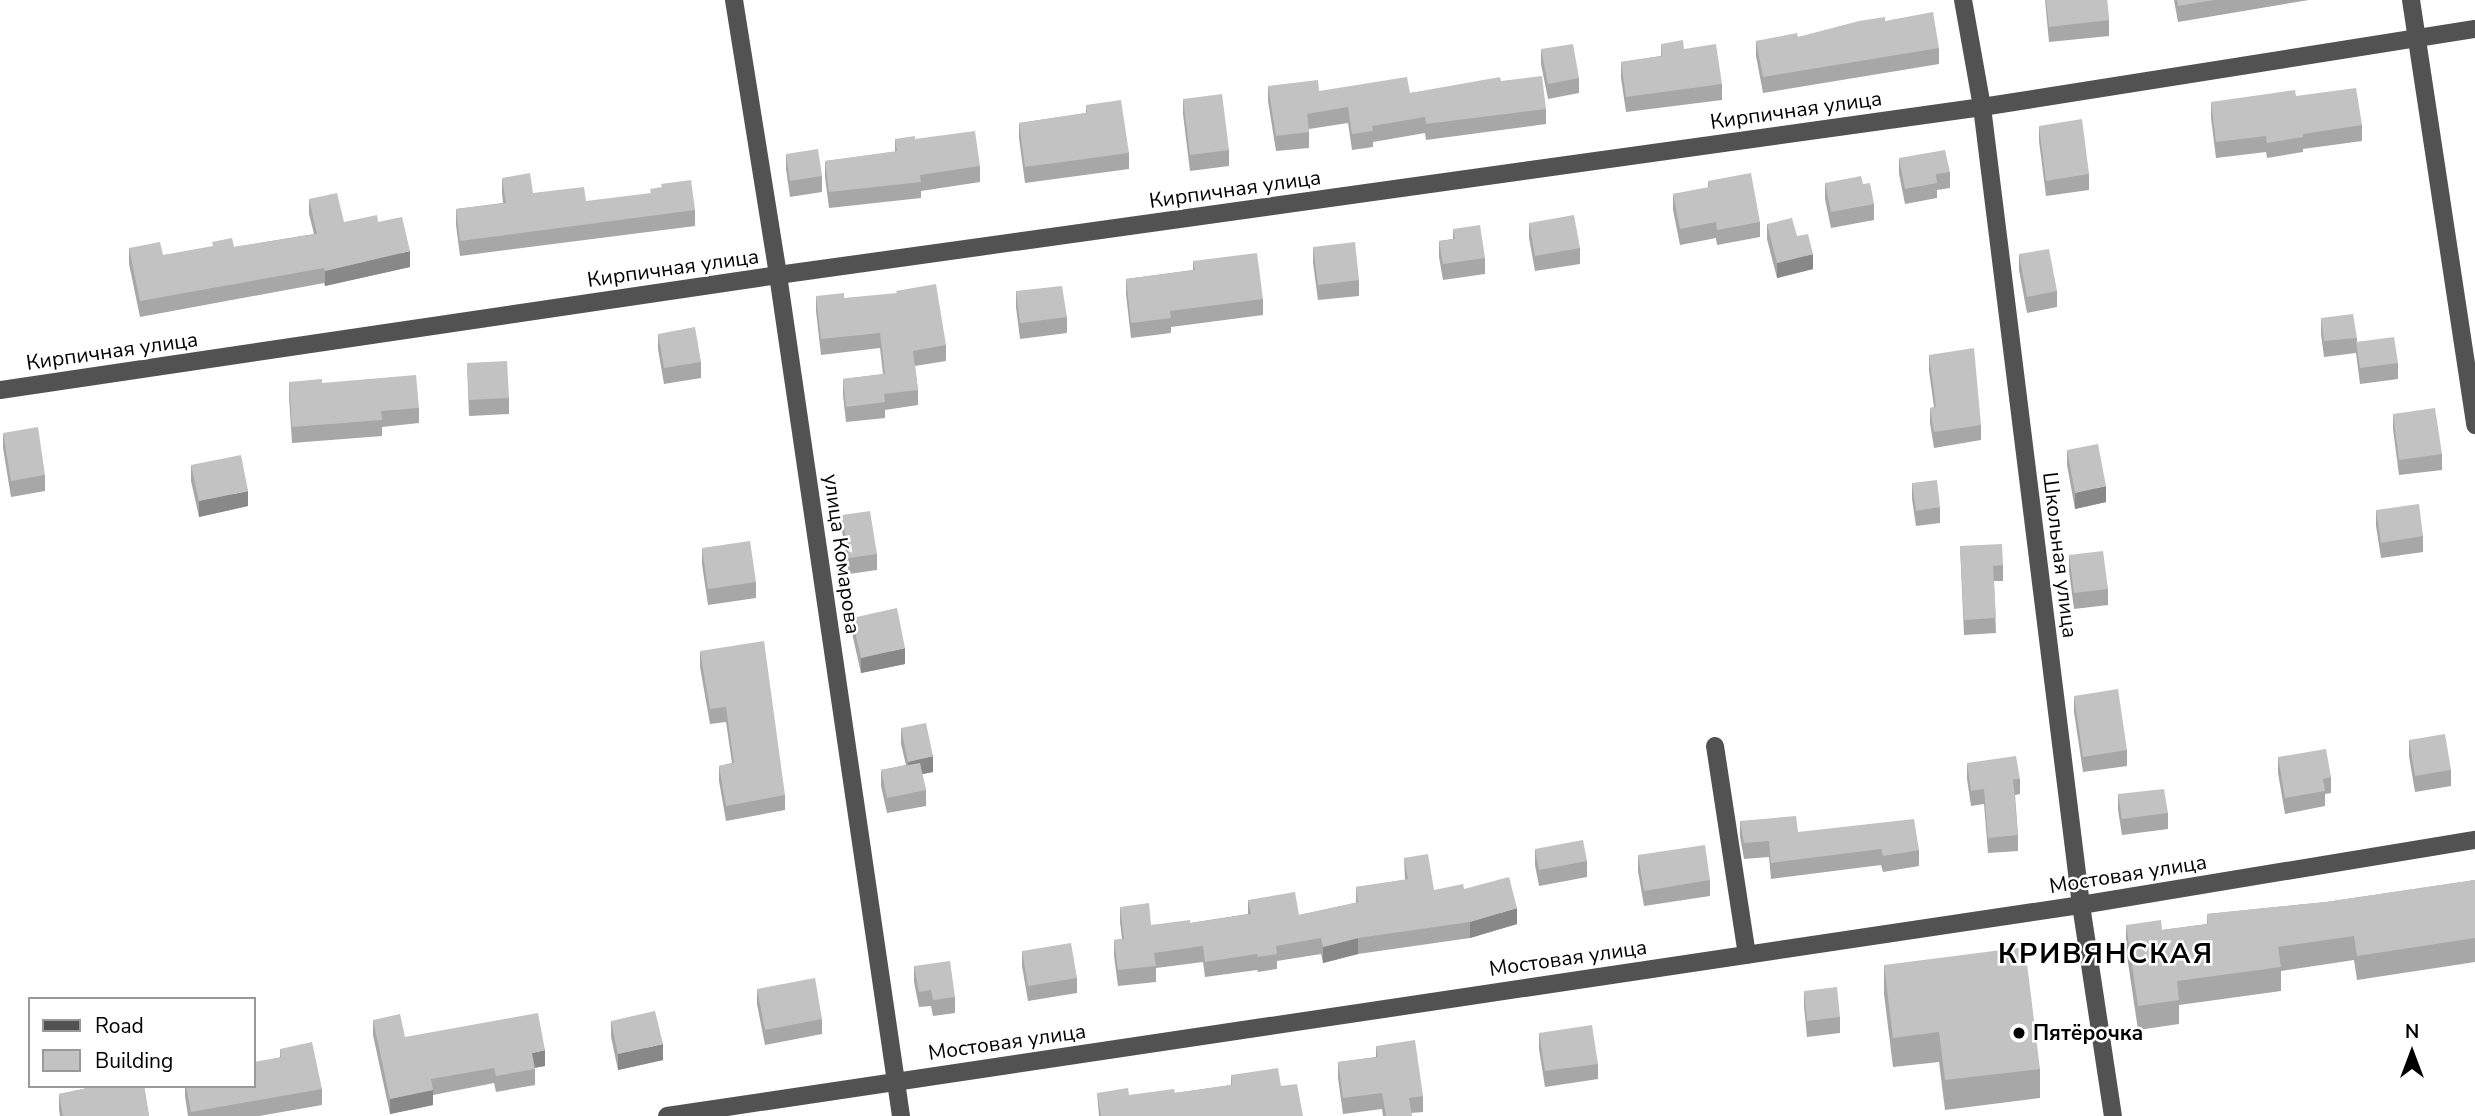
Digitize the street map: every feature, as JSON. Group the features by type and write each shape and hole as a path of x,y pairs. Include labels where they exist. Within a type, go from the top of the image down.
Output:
{"street":[{"name":"улица Комарова","path":"734,0 778,275 901,1116"},
{"name":"Школьная улица","path":"1963,0 1982,107 2081,905 2113,1116"},
{"path":"2411,0 2475,425"},
{"name":"Кирпичная улица","path":"0,390 778,275 1982,107 2475,29"},
{"path":"1715,746 1747,955"},
{"name":"Мостовая улица","path":"667,1116 2081,905 2475,841"}],"building":[{"path":"2046,0 2107,0 2109,20 2049,27"},
{"path":"2177,0 2214,0 2178,6"},
{"path":"1933,12 1939,48 1763,77 1756,41 1797,33 1798,37 1859,21 1885,17 1885,21"},
{"path":"1683,40 1684,49 1716,44 1722,84 1626,97 1621,62 1662,56 1661,44"},
{"path":"1573,44 1579,78 1548,84 1541,49"},
{"path":"1542,76 1546,109 1426,124 1425,117 1372,126 1373,131 1352,134 1348,107 1307,114 1309,132 1276,136 1268,86 1318,80 1319,91 1407,77 1410,93 1500,77 1501,81"},
{"path":"2356,88 2362,125 2303,134 2303,137 2267,143 2266,136 2216,142 2211,102 2295,90 2296,96"},
{"path":"1222,94 1229,150 1190,155 1183,99"},
{"path":"1121,100 1129,153 1025,167 1019,123 1087,113 1086,105"},
{"path":"2082,119 2089,174 2046,181 2039,126"},
{"path":"975,131 980,166 920,175 921,182 829,192 825,161 897,151 895,139"},
{"path":"818,149 822,176 790,181 786,154"},
{"path":"1945,150 1950,172 1936,174 1937,183 1905,189 1899,158"},
{"path":"530,173 533,193 584,187 586,201 651,193 650,189 662,187 661,184 691,180 695,210 460,241 456,209 506,203 502,178"},
{"path":"1751,173 1760,222 1717,230 1716,222 1680,229 1673,194 1709,187 1708,181"},
{"path":"1861,176 1863,184 1870,183 1874,204 1831,212 1825,183"},
{"path":"337,193 344,222 377,215 378,222 402,217 410,251 325,271 324,268 140,301 129,248 160,242 163,255 213,246 212,242 232,238 234,247 317,234 309,199"},
{"path":"1574,215 1580,248 1535,256 1529,223"},
{"path":"1792,218 1797,236 1808,234 1813,254 1777,263 1767,224"},
{"path":"1480,225 1485,258 1443,264 1439,241 1455,239 1453,229"},
{"path":"1355,242 1359,280 1318,285 1313,247"},
{"path":"2049,249 2057,291 2027,297 2019,254"},
{"path":"1257,253 1263,299 1170,311 1171,318 1131,323 1126,279 1195,270 1193,261"},
{"path":"936,284 946,345 913,351 918,390 884,394 885,402 846,407 843,379 885,374 880,333 821,339 816,296 844,293 844,298 897,293 896,291"},
{"path":"1062,286 1067,317 1020,323 1016,291"},
{"path":"2353,314 2357,338 2324,341 2321,318"},
{"path":"695,327 701,362 664,368 658,334"},
{"path":"2394,337 2398,363 2360,368 2356,342"},
{"path":"1974,348 1981,425 1934,432 1930,408 1936,407 1929,355"},
{"path":"507,361 509,398 469,400 467,363"},
{"path":"416,375 419,408 381,411 382,420 292,427 289,382 322,379 322,383"},
{"path":"2435,408 2442,454 2399,460 2393,414"},
{"path":"38,427 45,475 11,481 3,433"},
{"path":"2098,444 2106,486 2075,493 2067,450"},
{"path":"241,455 248,491 199,501 191,465"},
{"path":"1937,480 1940,507 1916,511 1912,483"},
{"path":"2419,504 2423,536 2381,543 2376,510"},
{"path":"870,511 877,554 849,558 842,515"},
{"path":"750,541 756,582 708,589 702,548"},
{"path":"2002,544 2003,565 1993,566 1996,618 1964,620 1960,546"},
{"path":"2103,551 2108,589 2074,593 2069,555"},
{"path":"897,608 905,648 861,658 852,618"},
{"path":"764,641 785,795 726,806 719,766 734,763 726,707 710,709 700,651"},
{"path":"2118,689 2127,750 2083,757 2074,696"},
{"path":"926,723 933,756 908,762 901,728"},
{"path":"2445,734 2451,770 2415,776 2409,740"},
{"path":"2326,749 2331,777 2323,779 2325,791 2285,798 2278,757"},
{"path":"2016,756 2020,779 2013,779 2018,835 1988,838 1984,789 1971,791 1967,763"},
{"path":"920,763 926,790 887,798 881,770"},
{"path":"2164,789 2168,813 2122,819 2118,794"},
{"path":"1796,816 1798,832 1914,819 1919,850 1883,856 1881,849 1771,863 1769,841 1744,843 1740,821"},
{"path":"1583,840 1587,861 1539,870 1535,849"},
{"path":"1705,845 1710,880 1644,891 1638,855"},
{"path":"1428,854 1434,890 1463,884 1464,889 1509,877 1517,908 1470,922 1358,938 1323,947 1321,938 1276,946 1277,954 1258,957 1257,954 1205,962 1203,946 1154,953 1156,966 1118,970 1114,940 1124,939 1120,907 1149,903 1151,925 1190,920 1190,923 1251,914 1248,900 1295,892 1299,915 1358,902 1356,887 1408,879 1404,858"},
{"path":"2475,880 2475,938 2357,956 2354,936 2278,947 2281,967 2177,981 2179,1000 2138,1006 2126,925 2161,920 2162,930 2208,924 2207,914 2326,902"},
{"path":"1071,943 1077,978 1028,986 1022,951"},
{"path":"2025,947 2040,1069 1945,1080 1939,1032 1893,1038 1884,965"},
{"path":"950,961 955,997 933,1000 931,990 919,992 914,966"},
{"path":"815,978 822,1019 765,1030 757,989"},
{"path":"1837,987 1840,1017 1807,1021 1804,991"},
{"path":"655,1011 663,1044 618,1054 611,1021"},
{"path":"538,1013 545,1050 532,1053 535,1069 496,1076 494,1068 431,1079 433,1090 390,1099 373,1020 400,1014 405,1037"},
{"path":"1592,1025 1598,1064 1545,1071 1539,1033"},
{"path":"1415,1040 1423,1096 1409,1098 1412,1116 1386,1116 1382,1093 1343,1098 1338,1062 1378,1057 1376,1046"},
{"path":"312,1042 322,1089 191,1112 186,1088 256,1088 256,1062 281,1057 280,1049"},
{"path":"1278,1068 1281,1086 1297,1084 1303,1116 1101,1116 1097,1093 1128,1088 1129,1095 1174,1089 1175,1093 1232,1085 1231,1075"},
{"path":"87,1088 144,1088 149,1116 63,1116 59,1094"}],"place":[{"name":"Пятёрочка","path":"2019,1033"}],"district":[{"name":"КРИВЯНСКАЯ","path":"2106,954"}]}
